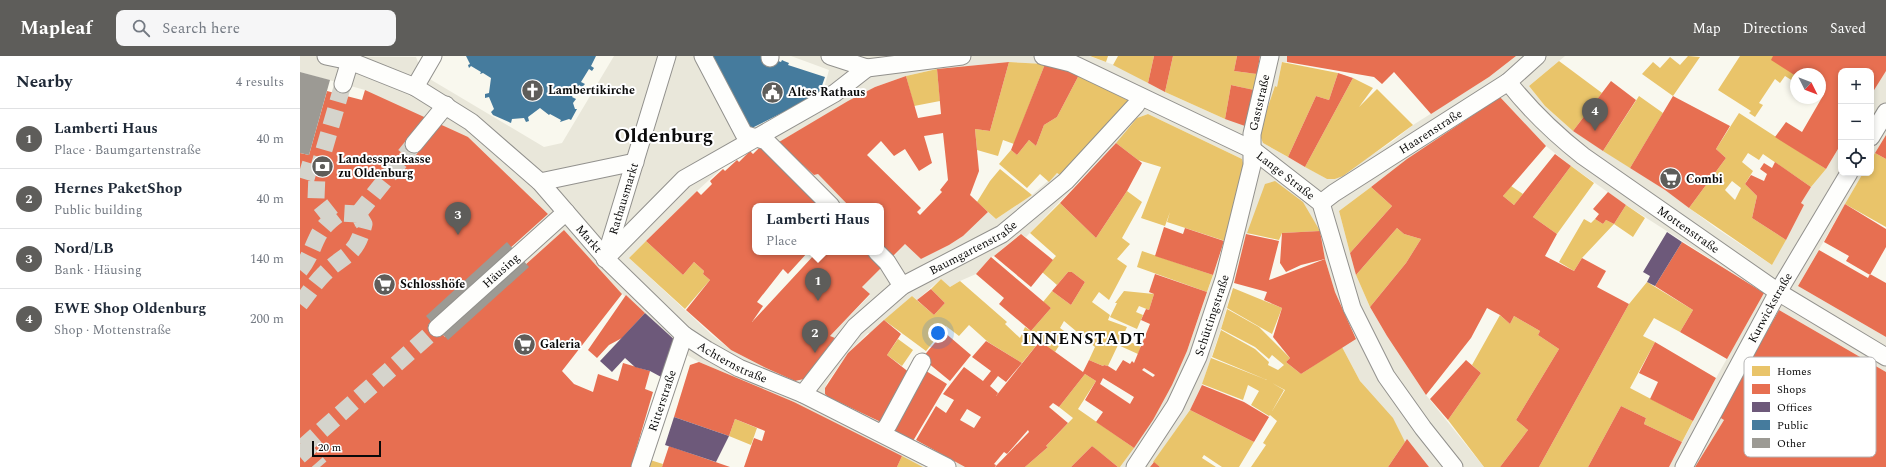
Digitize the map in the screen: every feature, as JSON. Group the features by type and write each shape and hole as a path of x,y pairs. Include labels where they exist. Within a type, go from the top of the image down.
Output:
{"street":[{"name":"Markt","path":"326,56 350,62 415,87 471,122 540,182 605,258 684,179 835,93 868,62"},
{"path":"415,87 433,56"},
{"path":"635,162 668,56"},
{"path":"704,56 744,134 766,141 828,203"},
{"path":"830,56 868,62 962,56"},
{"name":"Lange Straße","path":"1043,56 1072,60 1141,97 1253,150 1321,203 1352,308 1383,369 1422,428 1454,467"},
{"name":"Gaststraße","path":"1253,150 1252,134 1270,56"},
{"name":"Haarenstraße","path":"1321,203 1334,193 1508,82 1537,56"},
{"path":"342,84 350,62"},
{"name":"Mottenstraße","path":"1508,82 1528,106 1555,134 1583,156 1778,292 1886,357"},
{"name":"Baumgartenstraße","path":"803,394 855,327 902,286 1002,234 1066,181 1136,105 1141,97"},
{"path":"414,144 446,105"},
{"path":"1874,132 1886,112"},
{"name":"Schüttingstraße","path":"1135,467 1175,406 1198,357 1224,279 1252,165 1253,150"},
{"name":"Rathausmarkt","path":"540,182 635,162 605,258"},
{"name":"Kurwickstraße","path":"1684,467 1778,292 1847,176"},
{"name":"Häusing","path":"437,328 566,212"},
{"path":"880,255 887,262 902,286"},
{"name":"Achternstraße","path":"605,258 684,335 739,368 803,394 848,418 882,432 947,467"},
{"name":"Ritterstraße","path":"640,467 684,335"},
{"path":"882,432 888,425 922,362"}],"shaded area":[{"path":"300,56 416,57 423,75 544,147 562,143 614,56 703,56 744,134 822,95 829,70 791,56 1089,56 1117,66 1165,92 1225,119 1260,56 1287,56 1287,62 1282,62 1277,87 1275,86 1259,133 1263,143 1327,179 1335,179 1393,141 1413,125 1489,77 1516,56 1565,56 1529,86 1545,106 1573,131 1665,190 1716,228 1772,265 1804,205 1801,203 1811,187 1826,169 1838,149 1838,176 1861,176 1798,286 1886,337 1886,372 1876,366 1876,357 1860,357 1779,310 1753,357 1744,357 1744,372 1719,417 1724,420 1695,467 1669,467 1716,378 1764,293 1626,205 1571,166 1546,146 1500,97 1407,160 1339,211 1356,275 1370,307 1387,336 1426,395 1484,467 1429,467 1407,440 1405,442 1360,381 1342,347 1356,338 1335,292 1325,259 1320,231 1246,234 1221,329 1202,385 1190,410 1150,467 1120,467 1153,420 1187,351 1225,241 1245,170 1242,159 1148,114 1137,118 1116,143 1026,237 1020,234 991,257 976,274 950,287 941,279 917,300 912,296 870,334 868,333 848,353 827,383 825,394 828,397 883,423 965,467 923,467 794,402 699,362 678,350 645,313 626,295 625,297 564,230 327,441 512,247 548,214 468,137 452,137 391,107 365,90 300,72"},
{"path":"1886,71 1886,135 1874,155 1874,104 1874,90"}],"building: Homes":[{"path":"1090,56 1108,56 1106,62"},
{"path":"1118,56 1154,56 1148,83 1113,65"},
{"path":"1173,56 1237,56 1234,71 1257,74 1254,90 1231,85 1225,119 1165,92"},
{"path":"1688,56 1700,57 1673,96 1642,74 1653,62 1660,68 1670,57 1680,65"},
{"path":"1740,56 1774,56 1792,68 1790,68 1790,79 1785,76 1780,83 1775,79 1759,103 1763,105 1755,117 1749,113 1751,111 1718,90"},
{"path":"1559,61 1602,93 1573,131 1545,106 1529,86"},
{"path":"1009,62 1045,64 1014,144 1003,140 998,156 977,150 975,129 990,131"},
{"path":"1282,62 1338,73 1329,100 1316,96 1288,157 1263,143 1259,133 1275,86 1277,87"},
{"path":"937,69 940,101 914,106 906,76"},
{"path":"1079,75 1129,101 1060,175 1057,173 1049,182 1040,174 1027,188 999,164 1011,150 1017,155 1029,140 1036,146 1044,125 1057,117"},
{"path":"1353,78 1373,88 1359,107 1377,89 1413,125 1343,176 1335,179 1327,179 1305,167"},
{"path":"1639,96 1663,113 1630,168 1603,151"},
{"path":"1739,113 1826,169 1811,187 1763,154 1759,160 1748,153 1742,162 1753,171 1745,184 1757,196 1752,218 1786,240 1772,265 1689,208 1726,158 1716,149","holes":["1732,181 1741,188 1735,200 1725,190"]},
{"path":"1148,114 1242,159 1245,170 1225,241 1167,222 1170,212 1165,226 1141,218 1161,167 1138,160 1116,143 1137,118"},
{"path":"1875,153 1886,159 1886,227 1845,204 1861,176 1874,176"},
{"path":"1571,166 1594,183 1557,234 1533,217"},
{"path":"1000,169 1032,195 996,219 977,202 990,181"},
{"path":"1275,181 1303,202 1320,231 1282,233 1279,240 1247,233 1265,184"},
{"path":"1511,186 1523,194 1514,205 1503,196"},
{"path":"1371,187 1392,206 1350,253 1339,211"},
{"path":"1127,191 1142,202 1122,238 1130,244 1117,259 1127,266 1109,300 1099,292 1092,302 1110,315 1108,320 1127,327 1122,338 1141,347 1138,354 1118,345 1108,366 1103,366 1089,360 1095,347 1064,321 1060,328 1067,333 1055,352 1040,341 1022,363 988,342 969,325 959,336 946,326 926,351 884,320 912,296 934,315 945,303 931,289 941,279 950,287 960,281 1007,322 1005,324 1020,338 1025,327 1031,331 1051,308 1043,302 1052,291 1071,305 1085,282 1072,272 1068,272 1057,285 1042,272 1056,256 1030,233 1060,203 1096,238"},
{"path":"1626,205 1645,218 1633,237 1614,224"},
{"path":"1584,219 1591,223 1595,219 1603,224 1606,220 1614,224 1582,258 1574,271 1559,262"},
{"path":"1397,228 1404,234 1421,239 1406,263 1370,307 1356,275"},
{"path":"646,241 683,275 694,262 704,271 703,274 710,280 685,309 629,258"},
{"path":"1142,251 1213,275 1207,292 1137,267"},
{"path":"1647,282 1693,310 1680,332 1654,318 1643,336 1655,342 1630,388 1693,421 1682,442 1644,424 1646,418 1621,406 1588,467 1539,467 1629,304"},
{"path":"1233,288 1282,308 1272,334 1227,308"},
{"path":"1124,291 1154,294 1149,310 1139,306 1136,312 1143,315 1137,329 1110,317 1117,303 1115,303"},
{"path":"1227,309 1259,327 1290,358 1286,362 1301,374 1342,347 1360,381 1393,418 1405,442 1388,467 1251,467 1266,445 1263,443 1277,421 1270,415 1269,416 1251,405 1259,391 1248,385 1243,400 1202,384 1211,358 1267,380 1212,357 1221,330 1255,349 1269,362 1268,365 1278,370 1284,365 1272,355 1269,359 1255,347 1221,329","holes":["1272,383 1285,390 1271,413 1284,390"]},
{"path":"1500,315 1510,324 1514,316 1540,331 1538,335 1559,349 1516,420 1528,430 1500,467 1484,467 1448,420 1481,373 1472,365"},
{"path":"898,339 913,350 902,366 887,355"},
{"path":"1085,374 1096,381 1078,409 1134,448 1120,467 1092,446 1071,467 1025,467 1048,447 1046,446 1073,418 1059,407"},
{"path":"1190,410 1254,442 1239,467 1222,467 1204,455 1202,458 1216,467 1160,467 1153,462"},
{"path":"735,419 757,428 751,445 729,436"},
{"path":"634,455 663,464 662,467 642,467 632,464"},
{"path":"902,456 923,467 897,467"}],"building: Shops":[{"path":"1154,56 1173,56 1165,92 1148,83"},
{"path":"1237,56 1260,56 1257,74 1234,71"},
{"path":"1287,56 1516,56 1489,77 1431,114 1394,72 1382,84 1374,77 1287,62"},
{"path":"1773,56 1886,56 1886,71 1874,90 1874,68 1838,68 1838,149 1826,169 1775,137 1786,122 1802,132 1818,104 1826,104 1826,68 1790,68 1790,72 1771,60"},
{"path":"1009,62 990,131 975,129 979,171 970,195 988,212 963,236 921,259 905,244 892,257 884,248 884,203 846,203 818,174 814,175 803,165 794,174 822,203 752,203 752,255 805,255 788,274 783,269 757,302 763,306 752,322 814,255 868,255 881,268 862,287 870,294 830,336 835,338 804,379 795,381 731,350 686,310 710,280 703,274 704,271 694,262 683,275 646,241 697,191 701,195 712,184 710,181 723,169 725,171 737,160 739,162 750,151 753,154 764,143 779,150 779,142 848,101 875,87 906,76 918,118 941,114 937,69","holes":["943,133 948,180 940,190 942,192 920,215 917,212 921,208 867,155 881,141 894,156 905,149 919,171 932,163 924,136"]},
{"path":"1045,64 1079,75 1057,117 1044,125 1036,146 1029,140 1017,155 1011,150"},
{"path":"1338,73 1353,78 1305,167 1288,157 1316,96 1329,100"},
{"path":"1611,81 1636,100 1603,151 1573,131"},
{"path":"1231,85 1254,90 1245,126 1225,119"},
{"path":"365,90 468,137 548,214 430,320 445,337 564,230 622,294 562,371 574,384 593,392 598,374 618,381 623,363 650,371 645,389 653,392 631,467 300,467 300,153 309,155 327,91 362,100"},
{"path":"1673,96 1730,126 1716,149 1726,158 1689,208 1665,190 1630,168"},
{"path":"1500,97 1546,146 1503,196 1514,205 1555,154 1571,166 1533,217 1557,234 1545,256 1574,271 1582,258 1606,271 1597,287 1629,304 1539,467 1500,467 1528,430 1516,420 1559,349 1538,335 1540,331 1514,316 1510,324 1500,315 1487,308 1471,338 1426,395 1387,336 1370,307 1406,263 1421,239 1404,234 1397,228 1356,275 1350,253 1392,206 1371,187 1407,159"},
{"path":"1886,135 1886,159 1875,153"},
{"path":"1116,143 1142,163 1127,191 1096,238 1060,203"},
{"path":"1775,162 1811,187 1801,203 1804,205 1786,240 1752,218 1757,196 1745,184 1751,175 1764,181 1767,174 1760,169 1764,163 1772,168"},
{"path":"1608,192 1626,205 1614,224 1606,220 1603,224 1595,219 1599,214 1593,209"},
{"path":"1845,204 1886,229 1886,247 1870,275 1846,261 1849,256 1824,242"},
{"path":"1164,227 1183,234 1185,228 1224,241 1213,275 1155,256"},
{"path":"1320,231 1325,259 1301,265 1286,272 1280,263 1282,233"},
{"path":"1021,234 1053,260 1031,287 994,256"},
{"path":"1246,234 1279,241 1269,280 1325,259 1335,292 1356,339 1301,374 1286,362 1290,358 1273,337 1282,308 1264,300 1267,292 1234,283"},
{"path":"1682,242 1764,293 1727,359 1680,332 1693,310 1655,286"},
{"path":"1819,250 1868,278 1870,274 1886,283 1886,337 1798,286"},
{"path":"991,257 1051,308 1031,331 999,304 1004,298 976,274"},
{"path":"1068,272 1072,272 1085,282 1071,305 1052,291"},
{"path":"1155,274 1207,292 1187,351 1172,385 1153,420 1134,448 1096,422 1103,412 1085,400 1096,381 1085,374 1059,407 1053,403 1049,407 1068,423 1046,446 1048,447 1025,467 995,467 965,467 916,440 936,406 946,413 954,400 943,394 964,367 983,381 991,371 972,357 986,341 1022,363 1006,382 998,376 990,386 998,393 996,396 1040,341 1083,372 1089,360 1103,366 1108,366 1116,371 1123,360 1130,364 1132,361 1134,363 1150,324 1141,320 1146,309 1149,310 1154,294 1149,292","holes":["1144,368 1155,375 1153,377 1142,370","1103,378 1134,397 1130,404 1100,384","967,409 981,417 974,428 960,420","1028,430 1029,432 995,467 996,465 994,464 1004,452 1007,454"]},
{"path":"931,289 945,303 934,315 917,300"},
{"path":"626,295 645,313 622,338 609,345 597,358 588,350"},
{"path":"1779,310 1860,357 1753,357"},
{"path":"884,320 901,334 887,355 910,373 883,423 828,397 825,394 825,388 848,353"},
{"path":"944,332 971,355 950,381 922,358"},
{"path":"1655,342 1716,378 1693,421 1650,399 1658,382 1639,373"},
{"path":"1466,360 1481,373 1448,420 1430,399"},
{"path":"699,362 794,402 902,456 897,467 744,467 754,438 762,441 765,431 735,419 729,436 674,417 690,365"},
{"path":"1876,366 1886,372 1886,467 1695,467 1724,420 1719,417 1744,372 1744,457 1876,457"},
{"path":"923,369 947,384 913,441 888,428"},
{"path":"1202,385 1244,402 1269,417 1254,442 1190,410"},
{"path":"1621,406 1646,418 1644,424 1682,442 1669,467 1588,467"},
{"path":"1407,439 1429,467 1388,467"},
{"path":"669,446 730,467 662,467"},
{"path":"1092,446 1096,449 1118,467 1071,467"},
{"path":"1154,462 1160,467 1150,467"}],"building: Offices":[{"path":"1667,232 1682,242 1655,286 1647,282 1650,276 1643,272"},
{"path":"645,313 678,343 663,378 650,371 635,367 625,358 612,372 600,361"},
{"path":"674,417 729,436 716,462 665,445"}],"building: Public":[{"name":"Lambertikirche","path":"466,56 596,56 591,66 594,68 592,71 589,69 581,82 585,84 582,87 579,85 572,97 576,99 573,103 575,109 577,109 571,120 569,119 560,122 561,120 550,114 549,115 540,108 528,117 529,121 526,122 524,118 512,119 511,123 493,115 491,112 494,109 489,97 485,98 485,94 489,93 491,78 483,73 480,74 481,72 471,66 469,68 468,65 470,64"},
{"name":"Altes Rathaus","path":"709,56 764,56 781,62 782,60 789,63 788,65 825,77 819,94 746,131"}],"building: Other":[{"path":"300,72 330,80 309,155 300,153"},
{"path":"507,242 529,267 448,340 426,316"}],"tunnel":[{"path":"317,174 343,84"},
{"path":"358,214 414,144"},
{"path":"300,169 317,174 316,199 332,219"},
{"path":"300,270 308,258 320,232 328,223 340,213 358,214"},
{"path":"300,304 321,277 348,254 357,243 364,224 358,214"},
{"path":"303,447 437,328"},
{"path":"300,444 320,467"}],"place":[{"name":"Lambertikirche","path":"533,90"},
{"name":"Altes Rathaus","path":"773,92"},
{"name":"EWE Shop Oldenburg","path":"1595,131"},
{"name":"Landessparkasse zu Oldenburg","path":"322,166"},
{"name":"Combi","path":"1671,179"},
{"name":"Nord/LB","path":"458,235"},
{"name":"Schlosshöfe","path":"385,284"},
{"name":"Lamberti Haus","path":"818,301"},
{"name":"Galeria","path":"525,344"},
{"name":"Hernes PaketShop","path":"815,353"}],"district":[{"name":"Oldenburg","path":"664,135"},
{"name":"INNENSTADT","path":"1084,338"}]}
